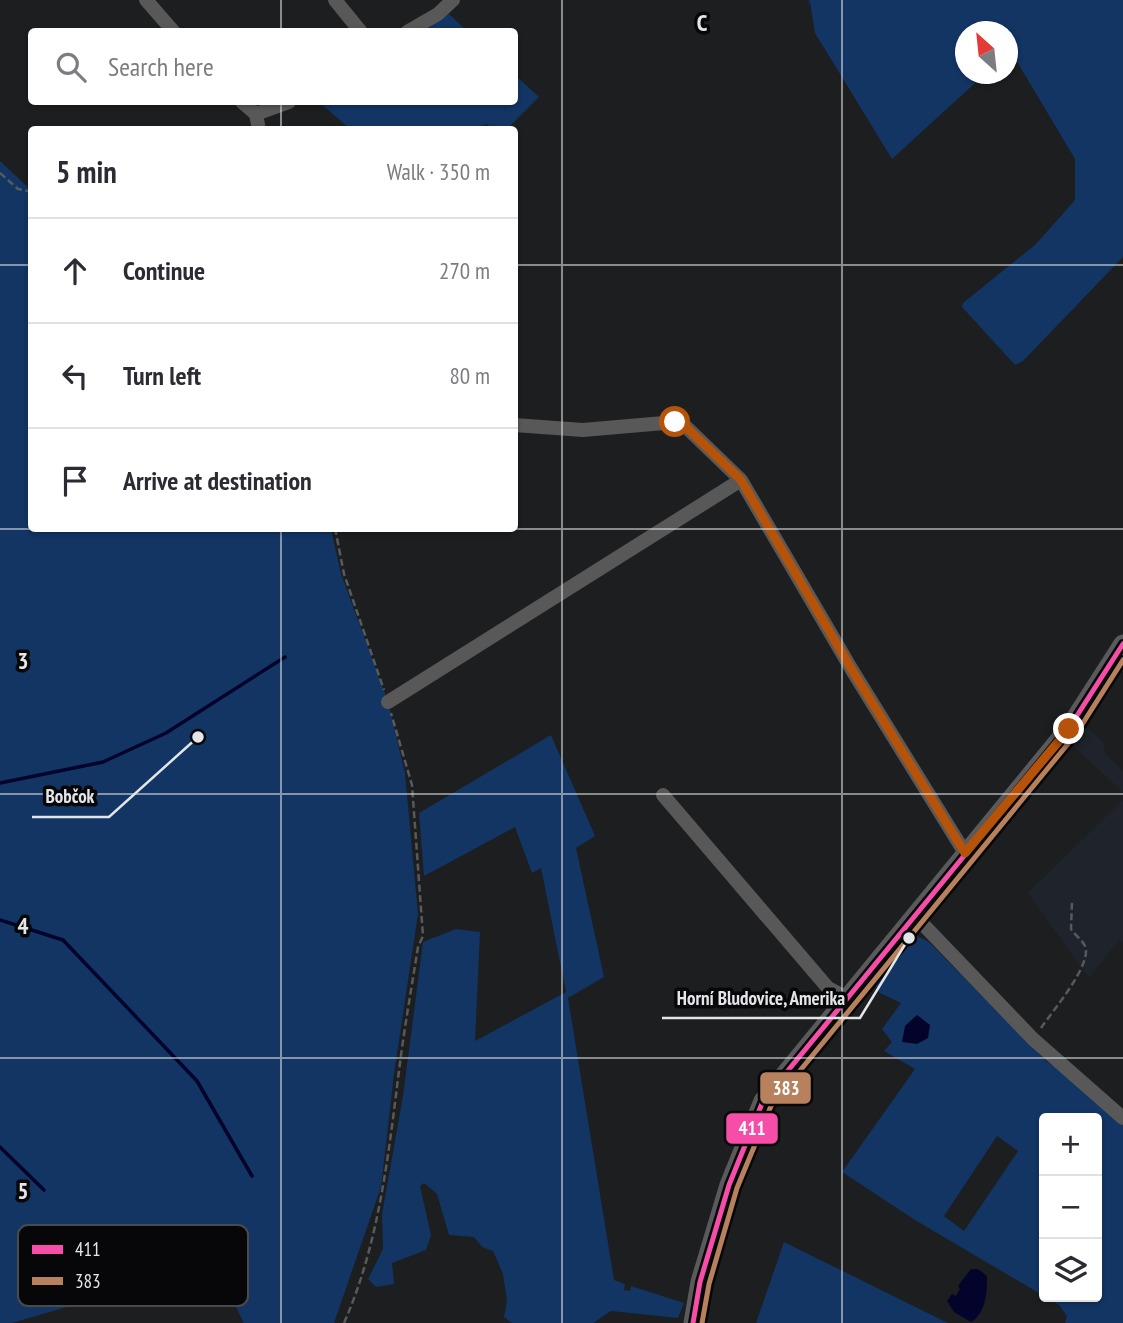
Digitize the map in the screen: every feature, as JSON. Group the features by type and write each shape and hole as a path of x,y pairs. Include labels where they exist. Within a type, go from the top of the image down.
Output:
{"street":[{"path":"146,0 170,28"},
{"path":"335,0 358,28"},
{"path":"414,28 438,14 453,0"},
{"path":"246,105 256,114 258,126"},
{"path":"256,114 281,105"},
{"path":"518,425 583,430 675,422 684,425 741,480 852,670 965,853"},
{"path":"388,702 741,480"},
{"path":"693,1323 700,1282 729,1185 763,1101 845,997 1069,729 1123,644"},
{"path":"663,795 828,988 845,997"},
{"path":"915,916 1033,1039 1123,1118"}],"path":[{"path":"0,173 18,189 28,191"},
{"path":"344,1323 354,1300 383,1189 402,1046 418,947 423,936 418,853"},
{"path":"1033,1039 1074,981 1086,954 1085,945 1071,929 1072,902"}],"shaded area":[{"path":"810,0 1123,0 1123,257 1023,361 1015,365 962,307 963,303 1036,244 1075,200 1075,159 1018,63 1018,21 955,21 955,84 974,84 892,159 815,33 810,2 806,4"},
{"path":"449,14 464,28 429,28"},
{"path":"518,78 539,97 510,126 347,126 322,105 518,105"},
{"path":"0,161 28,187 28,532 332,532 341,574 388,702 405,773 418,914 394,1074 381,1187 334,1323 244,1323 236,1306 248,1306 248,1225 18,1225 18,1306 70,1306 12,1323 0,1323"},
{"path":"1084,725 1103,742 1106,755 1123,771 1123,792 1070,743"},
{"path":"551,735 595,836 576,848 604,977 568,998 614,1280 625,1284 624,1290 630,1291 631,1286 684,1303 678,1318 611,1311 593,1323 512,1323 504,1317 507,1301 503,1274 493,1251 482,1247 474,1237 449,1235 437,1194 424,1183 420,1186 431,1235 426,1250 392,1263 394,1284 376,1287 368,1279 383,1249 382,1214 403,1096 423,942 456,929 480,932 475,1041 566,992 541,868 532,873 515,827 424,876 419,813"},
{"path":"1123,800 1123,942 1119,940 1089,978 1028,893"},
{"path":"917,936 929,942 1046,1061 1123,1113 1123,1323 1065,1323 1067,1316 1054,1302 1102,1302 1102,1113 1039,1113 1039,1293 915,1220 842,1172 915,1069 884,1051 892,1042 882,1029 901,1003 880,993 872,979 903,942 910,944","holes":["997,1136 1018,1151 964,1231 944,1216"]},
{"path":"917,1015 930,1025 928,1038 917,1044 902,1042 905,1026"},
{"path":"784,1242 948,1323 756,1323"},
{"path":"971,1269 978,1269 987,1276 983,1308 971,1322 954,1312 947,1301 952,1294 956,1296 960,1289 958,1286"}],"waterway":[{"path":"0,783 103,762 166,733 285,657"},
{"path":"0,920 63,940 197,1081 252,1176"},
{"path":"0,1147 44,1190"}],"transit line":[{"name":"411","path":"693,1323 700,1282 729,1185 763,1101 1069,728 1123,644"},
{"name":"383","path":"702,1323 709,1284 737,1188 771,1106 1076,734 1123,660"}],"place":[{"name":"Bobčok","path":"198,737"},
{"name":"Horní Bludovice, Amerika","path":"909,938"}],"route":[{"path":"675,422 684,425 741,480 852,670 965,853 1069,729"}]}
